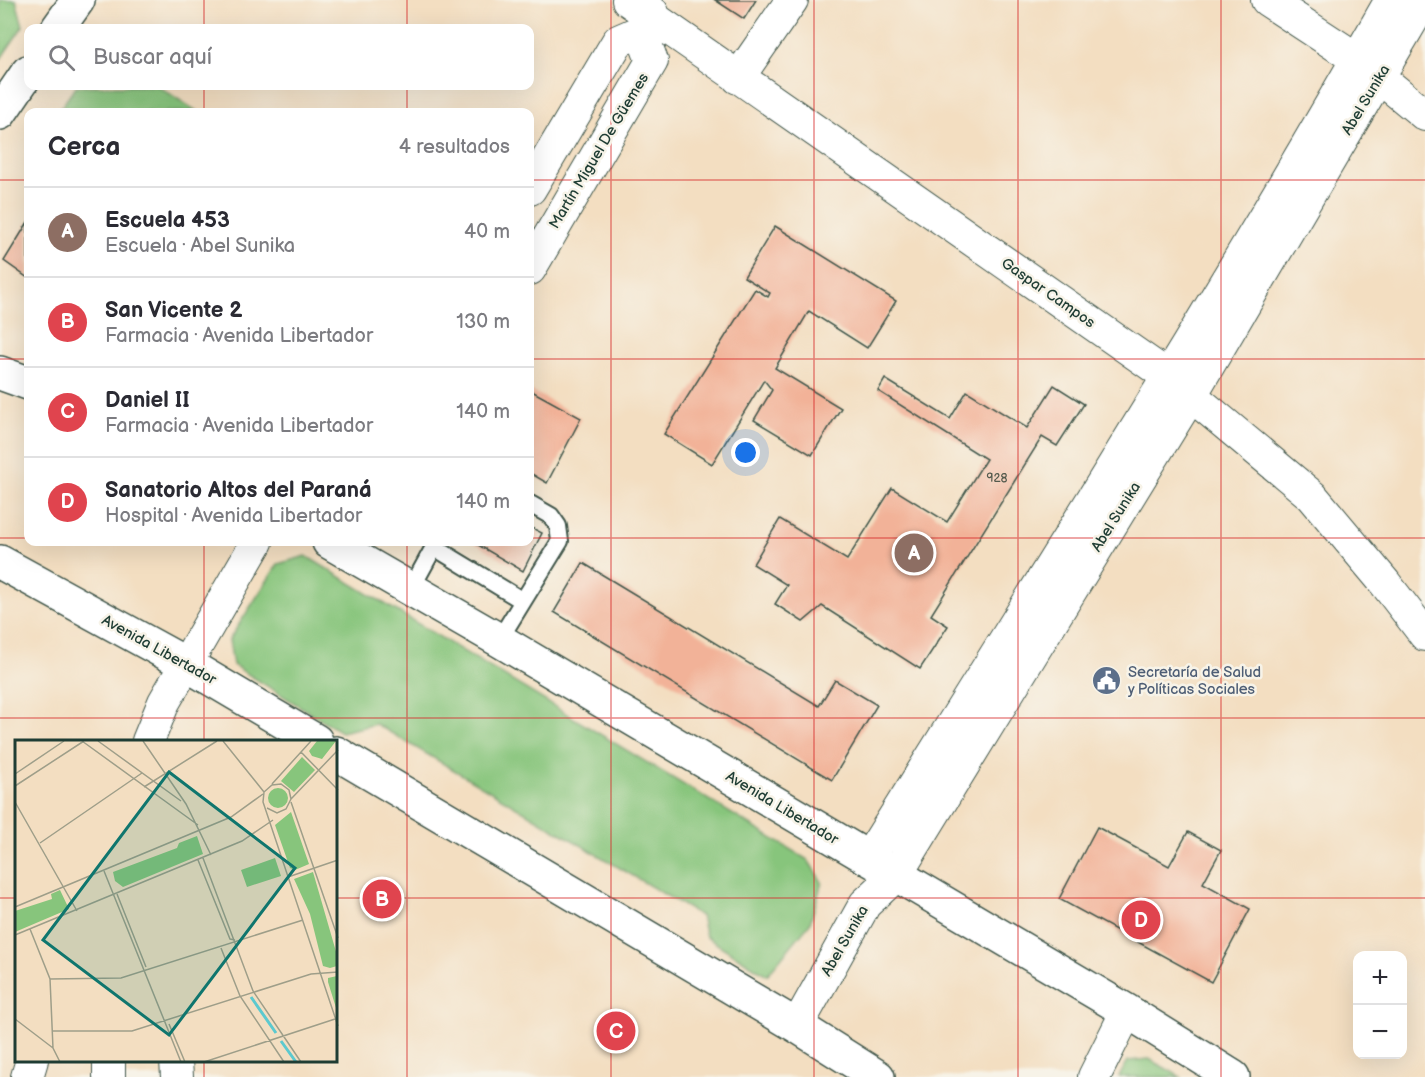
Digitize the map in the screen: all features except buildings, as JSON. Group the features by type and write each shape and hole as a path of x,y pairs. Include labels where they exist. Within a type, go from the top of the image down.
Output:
{"main road":[{"path":"61,24 78,0"},
{"path":"0,113 24,78"},
{"path":"0,373 24,382"},
{"name":"Avenida Libertador","path":"346,546 364,550 411,589 1127,1011 1233,1077"},
{"name":"Avenida Libertador","path":"0,562 186,664 314,740"},
{"path":"338,754 879,1077"}],"street":[{"path":"738,78 792,0"},
{"path":"1267,0 1369,68 1425,115"},
{"name":"Abel Sunika","path":"1369,68 1391,0"},
{"name":"Abel Sunika","path":"797,1026 865,904 896,875 1180,386 1369,68 1424,0"},
{"path":"534,182 618,41 645,12"},
{"name":"Gaspar Campos","path":"645,12 1180,386 1312,496 1425,635"},
{"name":"Martín Miguel De Güemes","path":"534,262 652,61 645,12"},
{"name":"Abel Sunika","path":"868,859 1180,386"},
{"path":"148,740 164,702 255,546"},
{"path":"164,702 166,740"},
{"path":"1094,1077 1127,1011"},
{"path":"27,1077 31,1062"},
{"path":"176,1062 177,1077"}],"lane":[{"path":"499,640 560,541 558,526 551,516 534,506"},
{"path":"411,589 430,546"},
{"path":"434,546 523,601"}],"green space":[{"path":"0,0 16,0 23,26 0,60"},
{"path":"73,90 164,90 192,108 61,108"},
{"path":"306,556 808,860 822,882 810,923 767,975 706,937 701,916 376,724 341,732 233,665 229,640 278,564"},
{"path":"1149,1059 1181,1077 1119,1077 1128,1061"}],"place":[{"name":"Escuela 453","path":"914,553"},
{"name":"Secretaría de Salud y Políticas Sociales","path":"1107,681"},
{"name":"San Vicente 2","path":"382,899"},
{"name":"Sanatorio Altos del Paraná","path":"1141,920"},
{"name":"Daniel II","path":"616,1031"}]}
